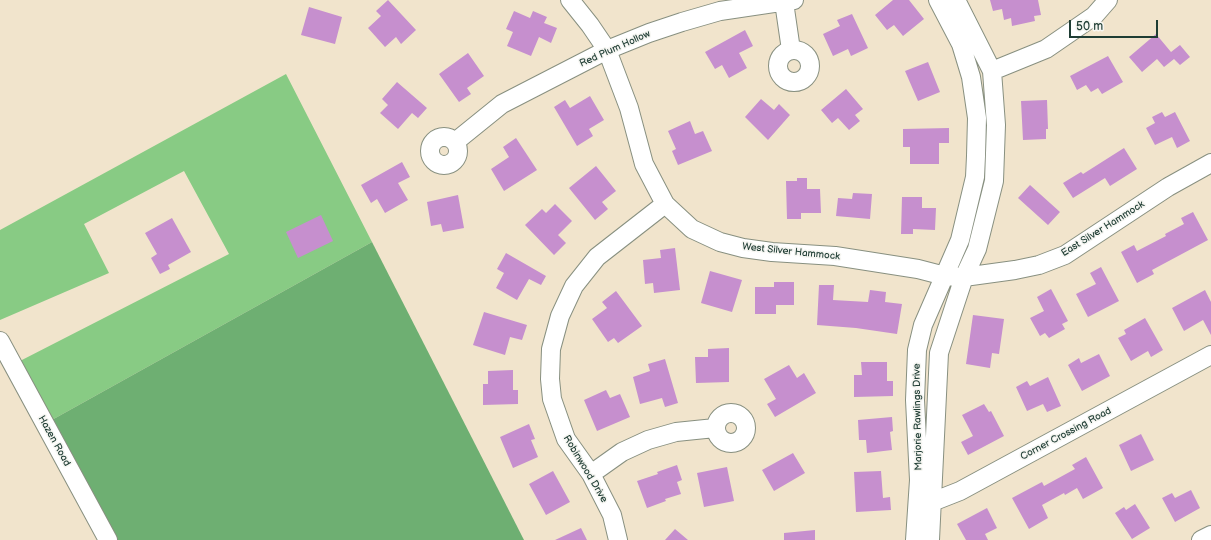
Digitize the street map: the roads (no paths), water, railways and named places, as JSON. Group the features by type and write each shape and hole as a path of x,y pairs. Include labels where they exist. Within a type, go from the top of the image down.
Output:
{"street":[{"name":"West Silver Hammock","path":"570,0 590,25 607,50 630,108 644,164 665,204 692,229 720,242 743,248 772,252 835,256 918,269 945,276 964,278"},
{"name":"Marjorie Rawlings Drive","path":"930,540 925,502 919,480 915,400 917,350 923,325 960,240 975,177 977,118 971,77 961,44 938,0"},
{"name":"Marjorie Rawlings Drive","path":"914,540 925,502 939,352 964,278 977,249 994,181 996,125 992,71 956,0"},
{"path":"992,71 1046,49 1094,16 1108,0"},
{"name":"Red Plum Hollow","path":"455,142 502,104 607,50 655,31 720,11 789,1"},
{"path":"789,1 791,50"},
{"name":"East Silver Hammock","path":"964,278 1039,265 1065,255 1168,187 1211,164"},
{"name":"Robinwood Drive","path":"618,540 612,515 591,474 566,438 552,399 550,379 551,349 560,316 574,286 597,257 665,204"},
{"name":"Hazen Road","path":"0,341 108,540"},
{"name":"Corner Crossing Road","path":"925,502 960,491 1211,356"},
{"path":"591,474 622,452 648,440 676,432 715,428"},
{"path":"1201,540 1211,535"}]}
